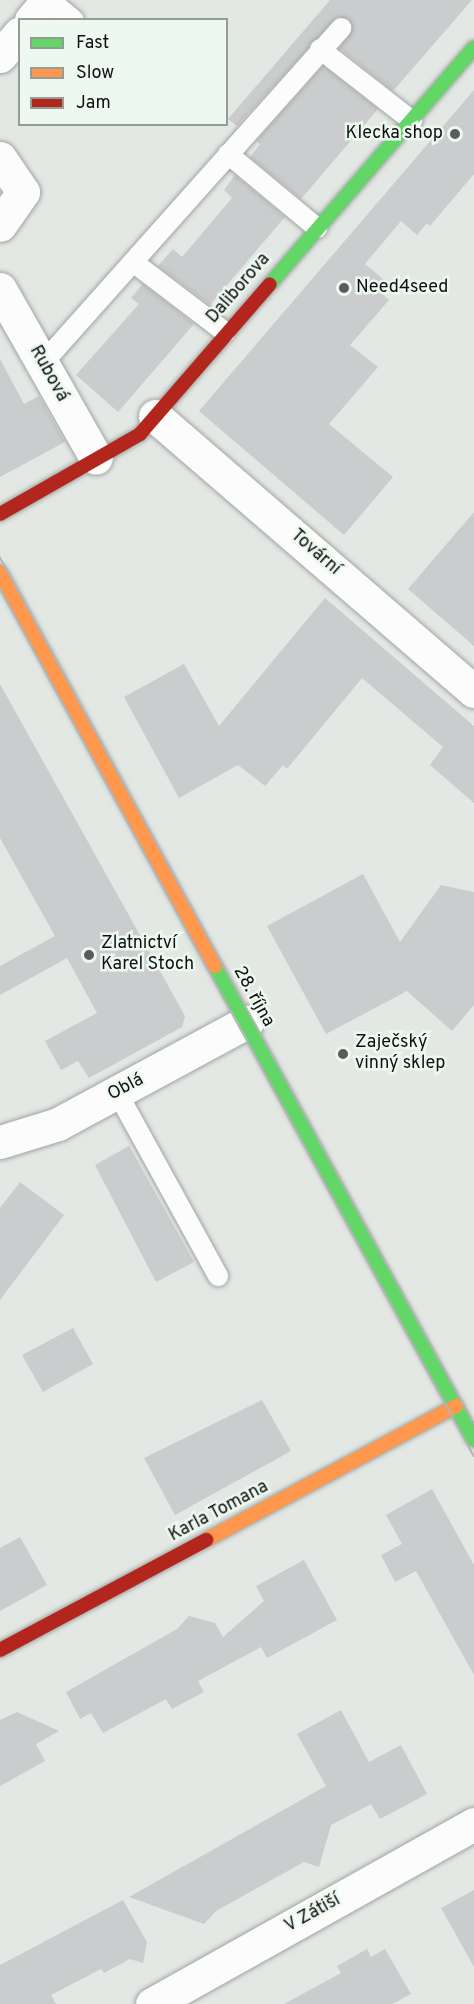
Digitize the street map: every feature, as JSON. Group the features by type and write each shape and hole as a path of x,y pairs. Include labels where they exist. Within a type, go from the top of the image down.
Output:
{"street":[{"path":"33,18 49,0"},
{"path":"0,56 18,35"},
{"name":"Daliborova","path":"0,514 140,434 225,332 474,48"},
{"path":"0,158 23,192 0,225"},
{"name":"Rubová","path":"0,289 96,458"},
{"name":"Tovární","path":"155,416 474,691"},
{"name":"28. října","path":"0,572 474,1440"},
{"name":"Oblá","path":"0,1142 58,1124 118,1094 246,1022"},
{"name":"Karla Tomana","path":"0,1650 456,1406"},
{"name":"V Zátiší","path":"152,2004 474,1824"}],"lane":[{"path":"49,0 72,18"},
{"path":"42,364 341,28"},
{"path":"320,49 412,121"},
{"path":"228,153 317,228"},
{"path":"133,262 225,332"},
{"path":"118,1094 218,1276"}],"building":[{"path":"330,0 472,0 393,91 339,48 352,25 348,19 337,17 237,126 228,119"},
{"path":"323,66 378,109 301,199 250,157 260,144 256,141"},
{"path":"474,90 474,174 430,226 427,223 417,235 401,221 365,264 388,283 380,292 389,300 350,345 378,367 329,424 393,477 344,535 199,411"},
{"path":"235,175 285,217 210,305 158,266 173,249 182,257 232,198 224,190"},
{"path":"143,284 194,324 118,412 76,375 139,304 131,298"},
{"path":"0,359 24,404 39,396 65,442 0,477"},
{"path":"474,512 474,646 408,589"},
{"path":"325,598 474,726 474,803 430,765 443,747 362,678 287,769 283,765 265,786 238,765 179,798 124,697 184,664 219,726"},
{"path":"0,684 185,1016 182,1027 89,1078 78,1061 61,1070 45,1041 97,1013 67,958 0,995 0,966 55,936 0,838"},
{"path":"363,874 400,942 441,885 474,892 474,1005 452,1031 407,991 326,1034 267,926"},
{"path":"129,1146 194,1262 156,1282 95,1165"},
{"path":"20,1182 64,1215 0,1300 0,1208"},
{"path":"73,1328 93,1364 43,1392 22,1355"},
{"path":"262,1400 291,1451 175,1515 144,1458"},
{"path":"432,1489 474,1565 474,1675 416,1571 395,1582 381,1555 402,1544 386,1515"},
{"path":"20,1537 47,1585 0,1611 0,1548"},
{"path":"304,1560 337,1620 267,1658 261,1647 198,1681 204,1692 172,1709 166,1699 103,1733 91,1713 80,1719 66,1692 177,1629 189,1616 215,1623 223,1637 264,1601 256,1586"},
{"path":"341,1710 369,1762 401,1745 427,1794 380,1819 371,1804 331,1825 319,1867 304,1862 216,1911 204,1924 129,1897 326,1786 297,1734"},
{"path":"17,1712 59,1731 36,1744 45,1761 0,1786 0,1720"},
{"path":"474,1890 474,1967 441,1908"},
{"path":"123,1900 147,1942 143,1963 130,1959 104,1973 101,1969 51,1995 56,2004 0,2004 0,1965"},
{"path":"367,1949 371,1957 385,1949 411,1994 392,2004 284,2004 341,1973 337,1966"}],"tram line":[{"path":"0,557 474,1423"},
{"path":"0,588 474,1456"}],"traffic: fast":[{"path":"270,284 474,48"},
{"path":"215,966 474,1440"}],"traffic: slow":[{"path":"0,572 215,966"},
{"path":"206,1540 456,1406"}],"traffic: jam":[{"path":"0,514 140,434 270,284"},
{"path":"0,1650 206,1540"}],"place":[{"name":"Klecka shop","path":"455,134"},
{"name":"Need4seed","path":"344,288"},
{"name":"Zlatnictví Karel Stoch","path":"89,955"},
{"name":"Zaječský vinný sklep","path":"343,1054"}]}
